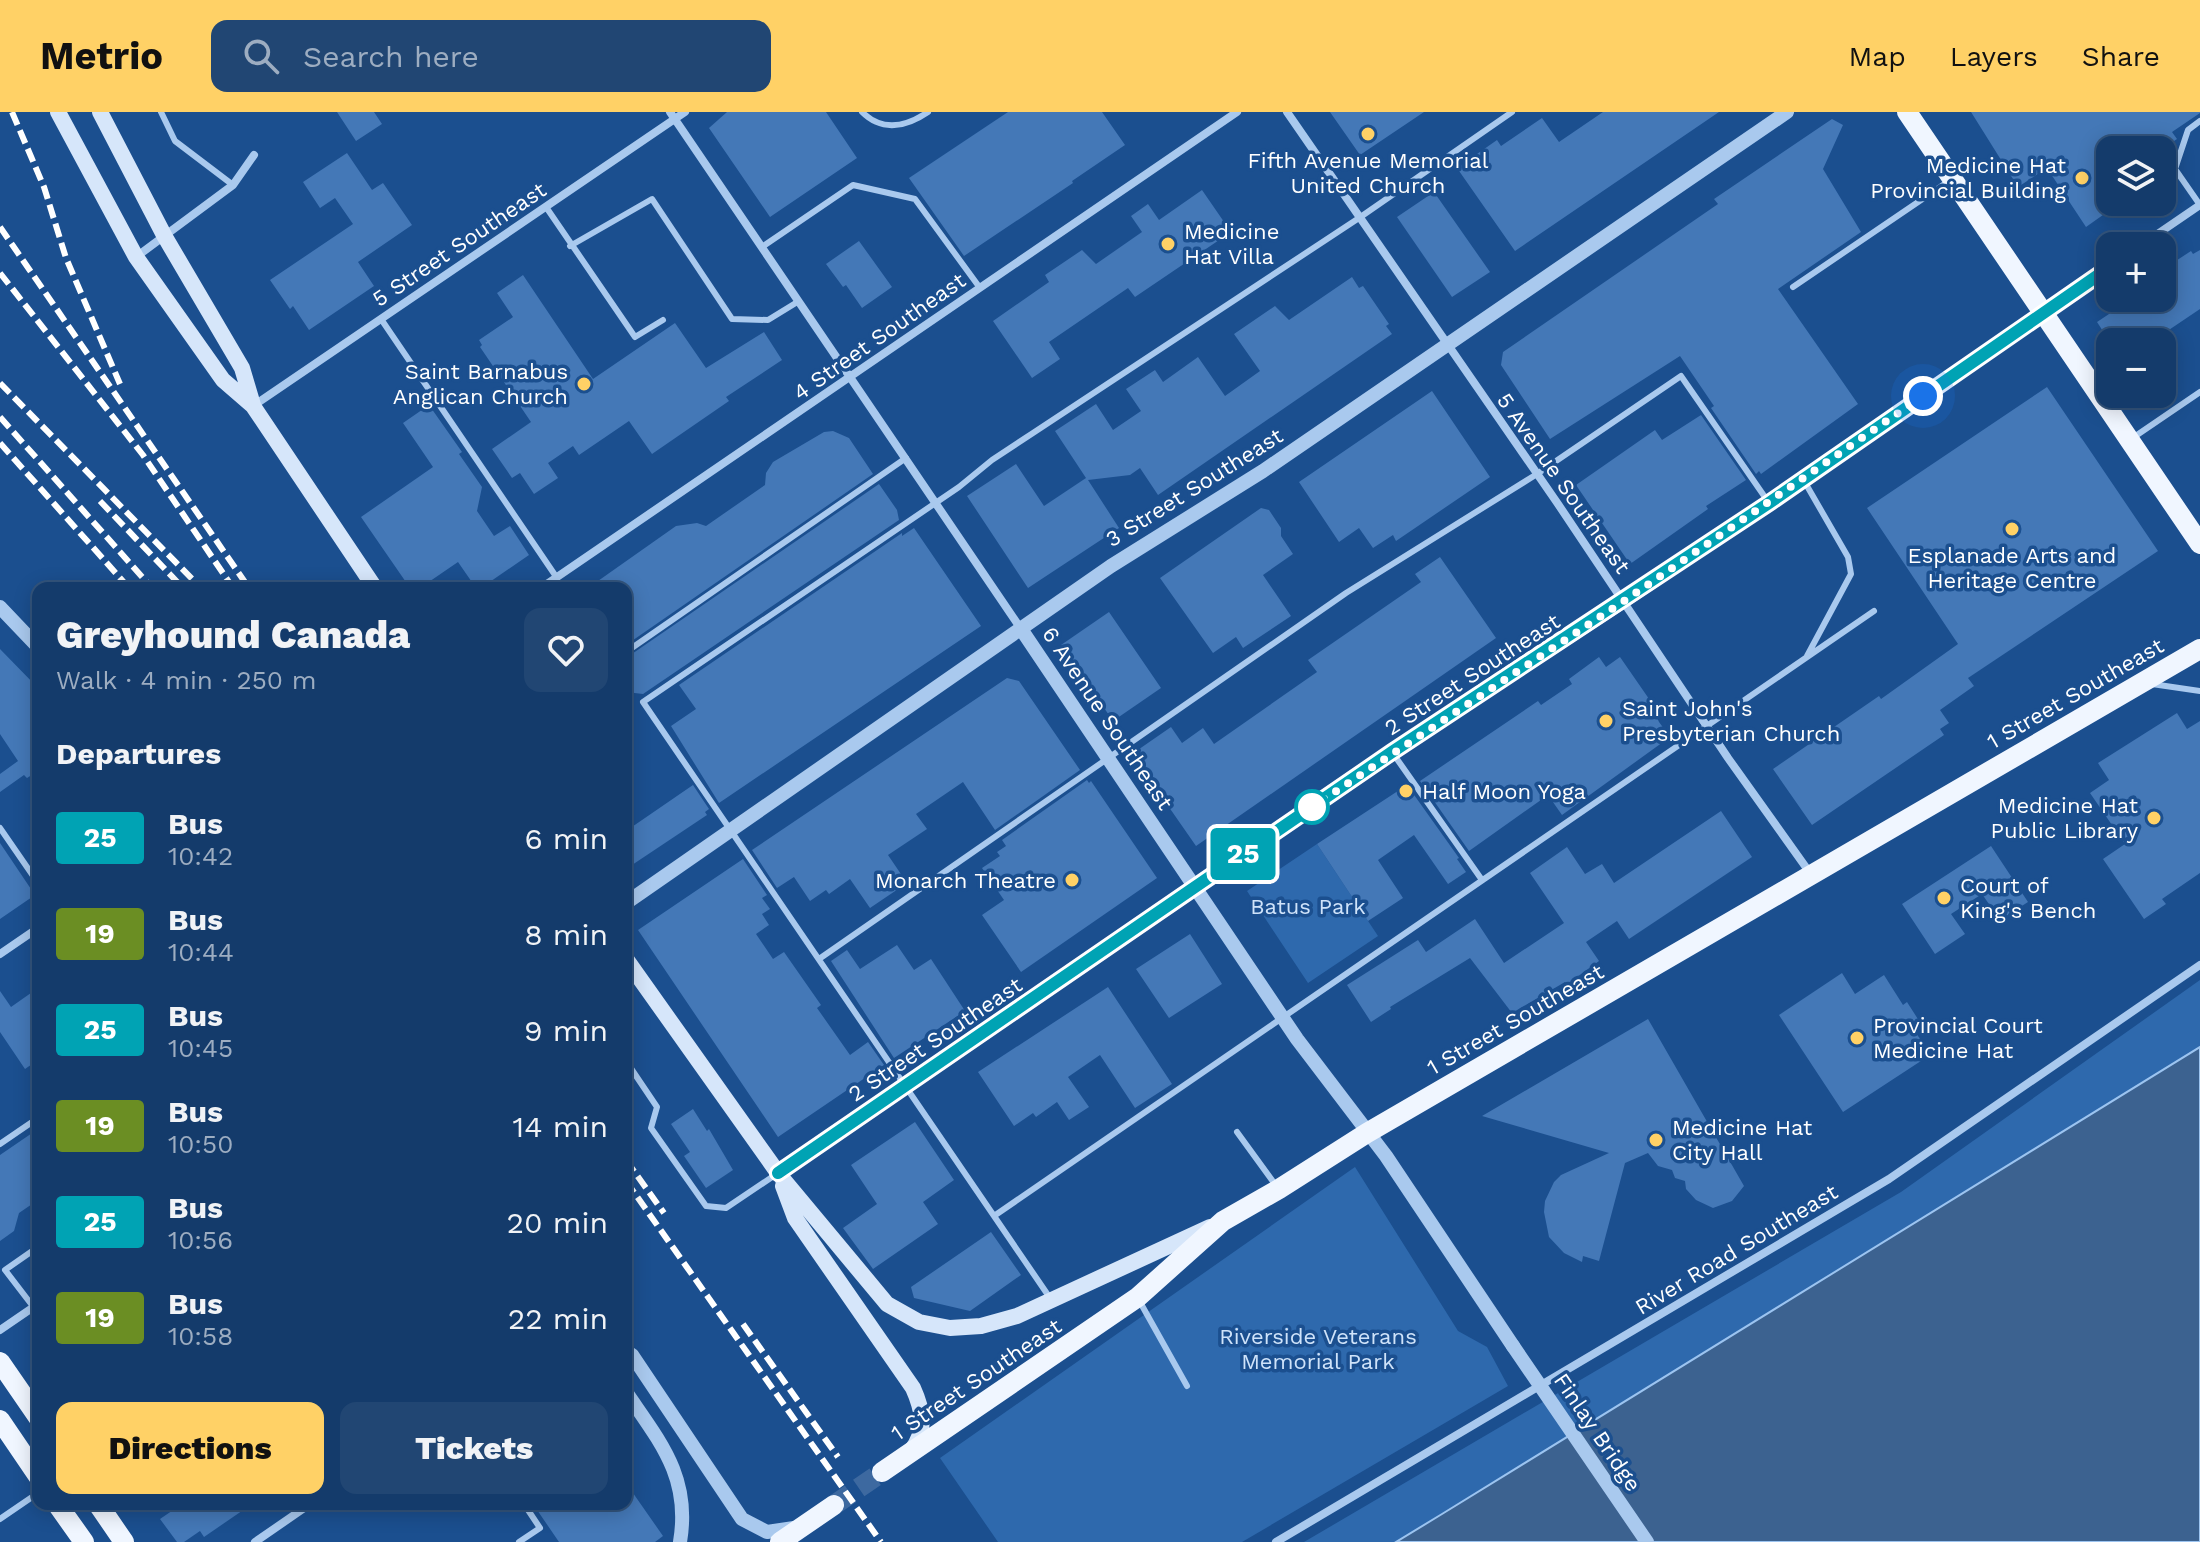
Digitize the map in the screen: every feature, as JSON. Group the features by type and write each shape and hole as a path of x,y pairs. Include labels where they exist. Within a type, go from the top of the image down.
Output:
{"main road":[{"path":"58,112 136,257 223,380 253,406 371,582"},
{"path":"100,112 165,237 242,368 253,406"},
{"path":"1907,112 2200,544"},
{"name":"1 Street Southeast","path":"882,1472 1138,1297 1223,1221 1367,1133 2200,649"},
{"path":"632,967 778,1173 887,1304 919,1322 950,1328 981,1326 1017,1316 1223,1221"},
{"path":"778,1173 795,1218 913,1388 919,1402 922,1425 909,1453"},
{"path":"0,1362 32,1408"},
{"path":"0,1420 32,1467"},
{"path":"780,1542 834,1505"},
{"path":"102,1510 124,1541"},
{"path":"62,1512 84,1542"}],"street":[{"name":"5 Street Southeast","path":"253,406 546,207 673,116 685,112"},
{"name":"4 Street Southeast","path":"551,582 1237,112"},
{"name":"5 Avenue Southeast","path":"1287,112 1811,875"},
{"name":"3 Street Southeast","path":"632,899 1111,566 1263,471 1787,112"},
{"name":"6 Avenue Southeast","path":"673,116 1283,1017 1386,1156 1513,1346"},
{"path":"136,257 233,185 254,155"},
{"path":"2160,232 2200,205"},
{"name":"2 Street Southeast","path":"778,1173 1392,752 1769,503 2096,277"},
{"path":"0,607 32,641"},
{"path":"0,954 32,932"},
{"name":"River Road Southeast","path":"1276,1542 1889,1179 2200,965"},
{"path":"0,1330 32,1310"},
{"name":"Finlay Bridge","path":"1513,1346 1647,1542"},
{"path":"632,1360 742,1519 767,1532 802,1526"},
{"path":"632,1401 672,1461 681,1500 680,1542"},
{"path":"255,1542 301,1510"},
{"path":"62,1512 76,1542"}],"lane":[{"path":"161,112 175,141 233,185"},
{"path":"862,112 885,126 900,126 928,112"},
{"path":"1052,1300 643,702 936,503 1033,433 1359,218 1512,112"},
{"path":"2200,121 2188,130 2175,169 2200,205"},
{"path":"1793,287 1952,179"},
{"path":"762,247 853,185 915,199 980,288"},
{"path":"570,246 652,199 732,319 768,320 799,301"},
{"path":"546,207 635,337 663,320"},
{"path":"381,319 557,578"},
{"path":"819,959 1346,593 1537,474 1681,376 1769,503"},
{"path":"2130,440 2200,392"},
{"path":"632,648 906,458"},
{"path":"1803,479 1848,557 1851,574 1806,657"},
{"path":"994,1216 1874,611"},
{"path":"2142,682 2200,691"},
{"path":"1392,752 1482,880"},
{"path":"0,828 32,874"},
{"path":"632,1070 657,1107 651,1128 706,1206 726,1208 778,1173"},
{"path":"0,1144 32,1122"},
{"path":"1237,1132 1279,1189"},
{"path":"32,1251 5,1270 32,1303"},
{"path":"1138,1297 1187,1386"},
{"path":"0,1519 32,1497"},
{"path":"519,1542 540,1528 528,1510"}],"green space":[{"name":"Batus Park","path":"1317,844 1378,936 1308,983 1247,891"},
{"path":"2200,980 2200,1047 1396,1542 1304,1542 1901,1192"},
{"name":"Riverside Veterans Memorial Park","path":"1355,1167 1458,1331 1487,1347 1508,1386 1242,1542 998,1542 940,1458"}],"shaded area":[{"path":"2200,1047 2200,1542 1396,1542 1442,1514"}],"building":[{"path":"337,112 374,112 382,124 356,141"},
{"path":"727,112 826,112 857,158 770,217 709,128"},
{"path":"1008,112 1102,112 1125,145 964,256 909,178"},
{"name":"Fifth Avenue Memorial United Church","path":"1330,112 1424,112 1360,155"},
{"path":"1603,112 1719,112 1515,251 1457,168 1497,140 1501,146 1542,118 1559,142"},
{"name":"Medicine Hat Provincial Building","path":"1971,112 2200,112 2172,132 2175,136 2096,136 2096,216 2102,216 2086,227 2047,168 2018,187"},
{"path":"1832,119 1843,125 1823,169 1861,232 1778,289 1858,404 1761,474 1759,471 1756,474 1680,356 1550,439 1501,365 1503,352 1718,204 1714,199"},
{"path":"347,153 372,190 383,183 412,225 358,262 374,286 309,330 270,280 353,224 335,198 320,208 303,182"},
{"path":"1202,190 1231,232 1135,297 1128,288 1049,342 1060,359 1032,378 993,321 1049,282 1045,275 1082,250 1096,264 1142,232 1131,216 1148,204 1159,220"},
{"path":"1434,192 1490,272 1452,297 1397,217"},
{"path":"859,241 892,287 862,308 826,264"},
{"path":"2200,250 2200,309 2172,328 2101,328 2097,322 2112,312 2176,312 2176,261 2191,251 2193,254"},
{"path":"523,275 593,379 675,323 706,368 764,332 782,360 726,397 729,401 652,454 629,421 579,455 573,446 548,463 558,478 534,494 520,473 512,478 492,449 531,422 480,347 479,340 513,317 497,293"},
{"path":"1352,277 1359,288 1363,286 1389,324 1386,326 1392,334 1158,495 1140,468 1130,475 1088,480 1119,528 1028,588 967,496 1016,464 1044,506 1086,478 1055,431 1096,404 1113,430 1141,411 1126,389 1155,370 1163,382 1198,357 1225,396 1260,371 1234,334 1275,306 1289,320"},
{"name":"Esplanade Arts and Heritage Centre","path":"2047,387 2158,551 1968,678 1974,686 1940,710 1949,723 1940,729 1944,735 1812,825 1773,769 1879,696 1881,699 1958,644 1867,508"},
{"path":"1432,391 1490,477 1396,541 1393,535 1373,548 1359,528 1339,542 1299,482"},
{"path":"429,405 482,487 477,511 494,536 510,526 529,555 490,582 472,582 458,562 429,582 406,582 361,517 433,467 403,423"},
{"path":"1701,415 1746,480 1706,506 1708,509 1630,564 1576,485 1655,430 1662,440"},
{"path":"833,431 849,438 873,474 632,641 632,582 597,582 676,526 697,523 706,526 765,485 766,473 773,462 824,432"},
{"path":"879,484 897,510 899,520 643,694 632,693 632,654"},
{"path":"1261,508 1269,510 1293,554 1263,575 1291,616 1243,648 1236,637 1213,653 1160,578"},
{"path":"914,528 981,626 719,803 671,726 696,709 679,685 902,533 902,536"},
{"path":"1440,557 1496,638 1196,846 1132,754 1171,727 1182,743 1203,728 1214,744 1317,672 1308,660 1421,582 1415,574"},
{"path":"1109,612 1161,688 1113,721 1061,645"},
{"path":"0,649 32,682 32,775 27,778 24,775 0,792 0,774 18,761 0,734"},
{"path":"1599,657 1606,667 1620,657 1656,709 1659,722 1670,737 1562,815 1548,795 1469,851 1420,781 1538,701 1541,705 1572,684 1569,679"},
{"path":"1007,678 1019,681 1080,770 995,830 963,782 916,814 927,829 888,855 907,883 870,908 850,879 829,894 826,890 810,901 794,877 777,888 752,850"},
{"name":"Medicine Hat Public Library","path":"2177,713 2187,729 2200,721 2200,873 2162,899 2166,904 2144,919 2103,859 2125,844 2090,793 2109,780 2098,763"},
{"path":"1087,780 1089,783 1091,781 1157,878 1021,972 982,915 1004,900 982,868 1000,856 997,852 1006,846 1002,840"},
{"path":"693,785 709,809 705,812 707,815 632,865 632,827"},
{"path":"1407,785 1466,872 1448,884 1414,835 1378,860 1403,898 1368,921 1317,844"},
{"path":"1721,811 1752,857 1629,939 1617,921 1586,942 1599,961 1566,985 1565,982 1512,1013 1470,958 1371,1022 1347,985 1418,940 1426,952 1475,919 1504,963 1564,923 1530,873 1567,847 1585,874 1602,864 1614,883"},
{"path":"0,843 32,891 32,897 0,919"},
{"name":"Court of King's Bench","path":"1991,846 2028,902 2000,920 1982,894 1951,914 1965,934 1935,954 1902,904"},
{"path":"743,859 767,895 762,898 770,909 762,914 769,925 756,934 773,959 784,952 821,1005 817,1008 850,1055 868,1042 884,1065 778,1137 638,930"},
{"path":"1190,934 1222,984 1169,1018 1136,969"},
{"path":"897,945 914,970 931,959 965,1011 894,1058 831,961 847,950 860,969"},
{"name":"Provincial Court Medicine Hat","path":"1842,973 1855,994 1884,975 1903,1005 1907,1002 1923,1027 1915,1032 1924,1044 1917,1049 1924,1059 1843,1112 1779,1015"},
{"path":"1108,987 1172,1084 1135,1108 1100,1055 1068,1077 1089,1107 1069,1120 1057,1102 1036,1117 1033,1113 1014,1126 978,1072"},
{"path":"0,991 11,1007 32,992 32,1064 25,1069 0,1032"},
{"name":"Medicine Hat City Hall","path":"1648,1019 1744,1186 1732,1201 1713,1208 1696,1200 1686,1189 1685,1181 1675,1178 1672,1170 1658,1166 1648,1153 1625,1163 1599,1261 1583,1256 1582,1262 1564,1253 1549,1237 1545,1201 1561,1175 1609,1153 1482,1116"},
{"path":"693,1109 707,1131 709,1129 733,1170 706,1188 684,1156 690,1152 671,1124"},
{"path":"915,1122 954,1180 923,1202 938,1224 873,1269 843,1228 877,1204 851,1165"},
{"path":"32,1133 32,1204 19,1213 14,1231 0,1241 0,1155"},
{"path":"991,1232 1021,1275 970,1311 914,1298 911,1287"},
{"path":"632,1492 663,1536 655,1542 559,1542 537,1510 632,1510"},
{"path":"173,1510 243,1510 204,1537 200,1531 184,1542 177,1542 160,1519"}],"tunnel":[{"path":"834,1505 882,1472"}],"railway":[{"path":"12,112 44,187 66,258 120,384"},
{"path":"0,227 245,582"},
{"path":"0,273 143,455 229,582"},
{"path":"0,383 195,582"},
{"path":"0,417 147,582"},
{"path":"0,443 124,582"},
{"path":"100,501 177,582"},
{"path":"632,1168 664,1213"},
{"path":"632,1189 881,1542"},
{"path":"743,1324 838,1457"}],"bus line":[{"name":"25","path":"778,1173 1392,752 1769,503 2096,277"}],"place":[{"name":"Fifth Avenue Memorial United Church","path":"1368,134"},
{"name":"Medicine Hat Provincial Building","path":"2082,178"},
{"name":"Medicine Hat Villa","path":"1168,244"},
{"name":"Saint Barnabus Anglican Church","path":"584,384"},
{"name":"Esplanade Arts and Heritage Centre","path":"2012,529"},
{"name":"Saint John's Presbyterian Church","path":"1606,721"},
{"name":"Half Moon Yoga","path":"1406,791"},
{"name":"Medicine Hat Public Library","path":"2154,818"},
{"name":"Monarch Theatre","path":"1072,880"},
{"name":"Court of King's Bench","path":"1944,898"},
{"name":"Provincial Court Medicine Hat","path":"1857,1038"},
{"name":"Medicine Hat City Hall","path":"1656,1140"}],"route":[{"path":"1312,807 1624,601 1923,396"}]}
